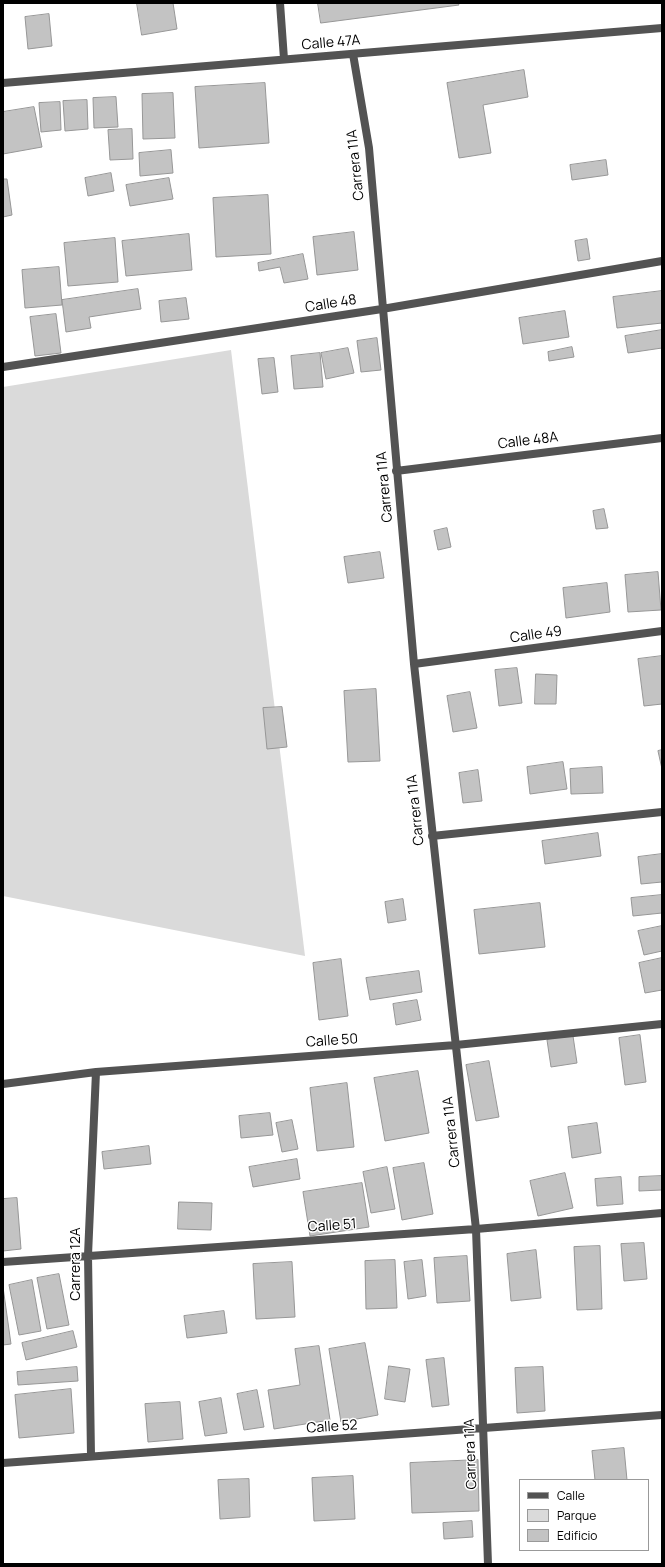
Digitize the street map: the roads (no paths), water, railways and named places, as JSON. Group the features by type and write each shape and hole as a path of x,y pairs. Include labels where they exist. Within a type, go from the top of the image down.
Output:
{"street":[{"path":"280,3 284,59"},
{"name":"Calle 47A","path":"3,83 662,28"},
{"name":"Carrera 11A","path":"353,54 369,148 414,664 476,1229 488,1564"},
{"name":"Calle 48","path":"3,367 382,309 662,261"},
{"name":"Calle 48A","path":"396,471 662,438"},
{"name":"Calle 49","path":"414,664 662,632"},
{"path":"432,836 662,812"},
{"name":"Calle 50","path":"3,1084 96,1072 456,1045 662,1024"},
{"name":"Carrera 12A","path":"91,1456 88,1255 96,1072"},
{"name":"Calle 51","path":"3,1262 476,1229 662,1213"},
{"name":"Calle 52","path":"3,1463 662,1415"}]}
